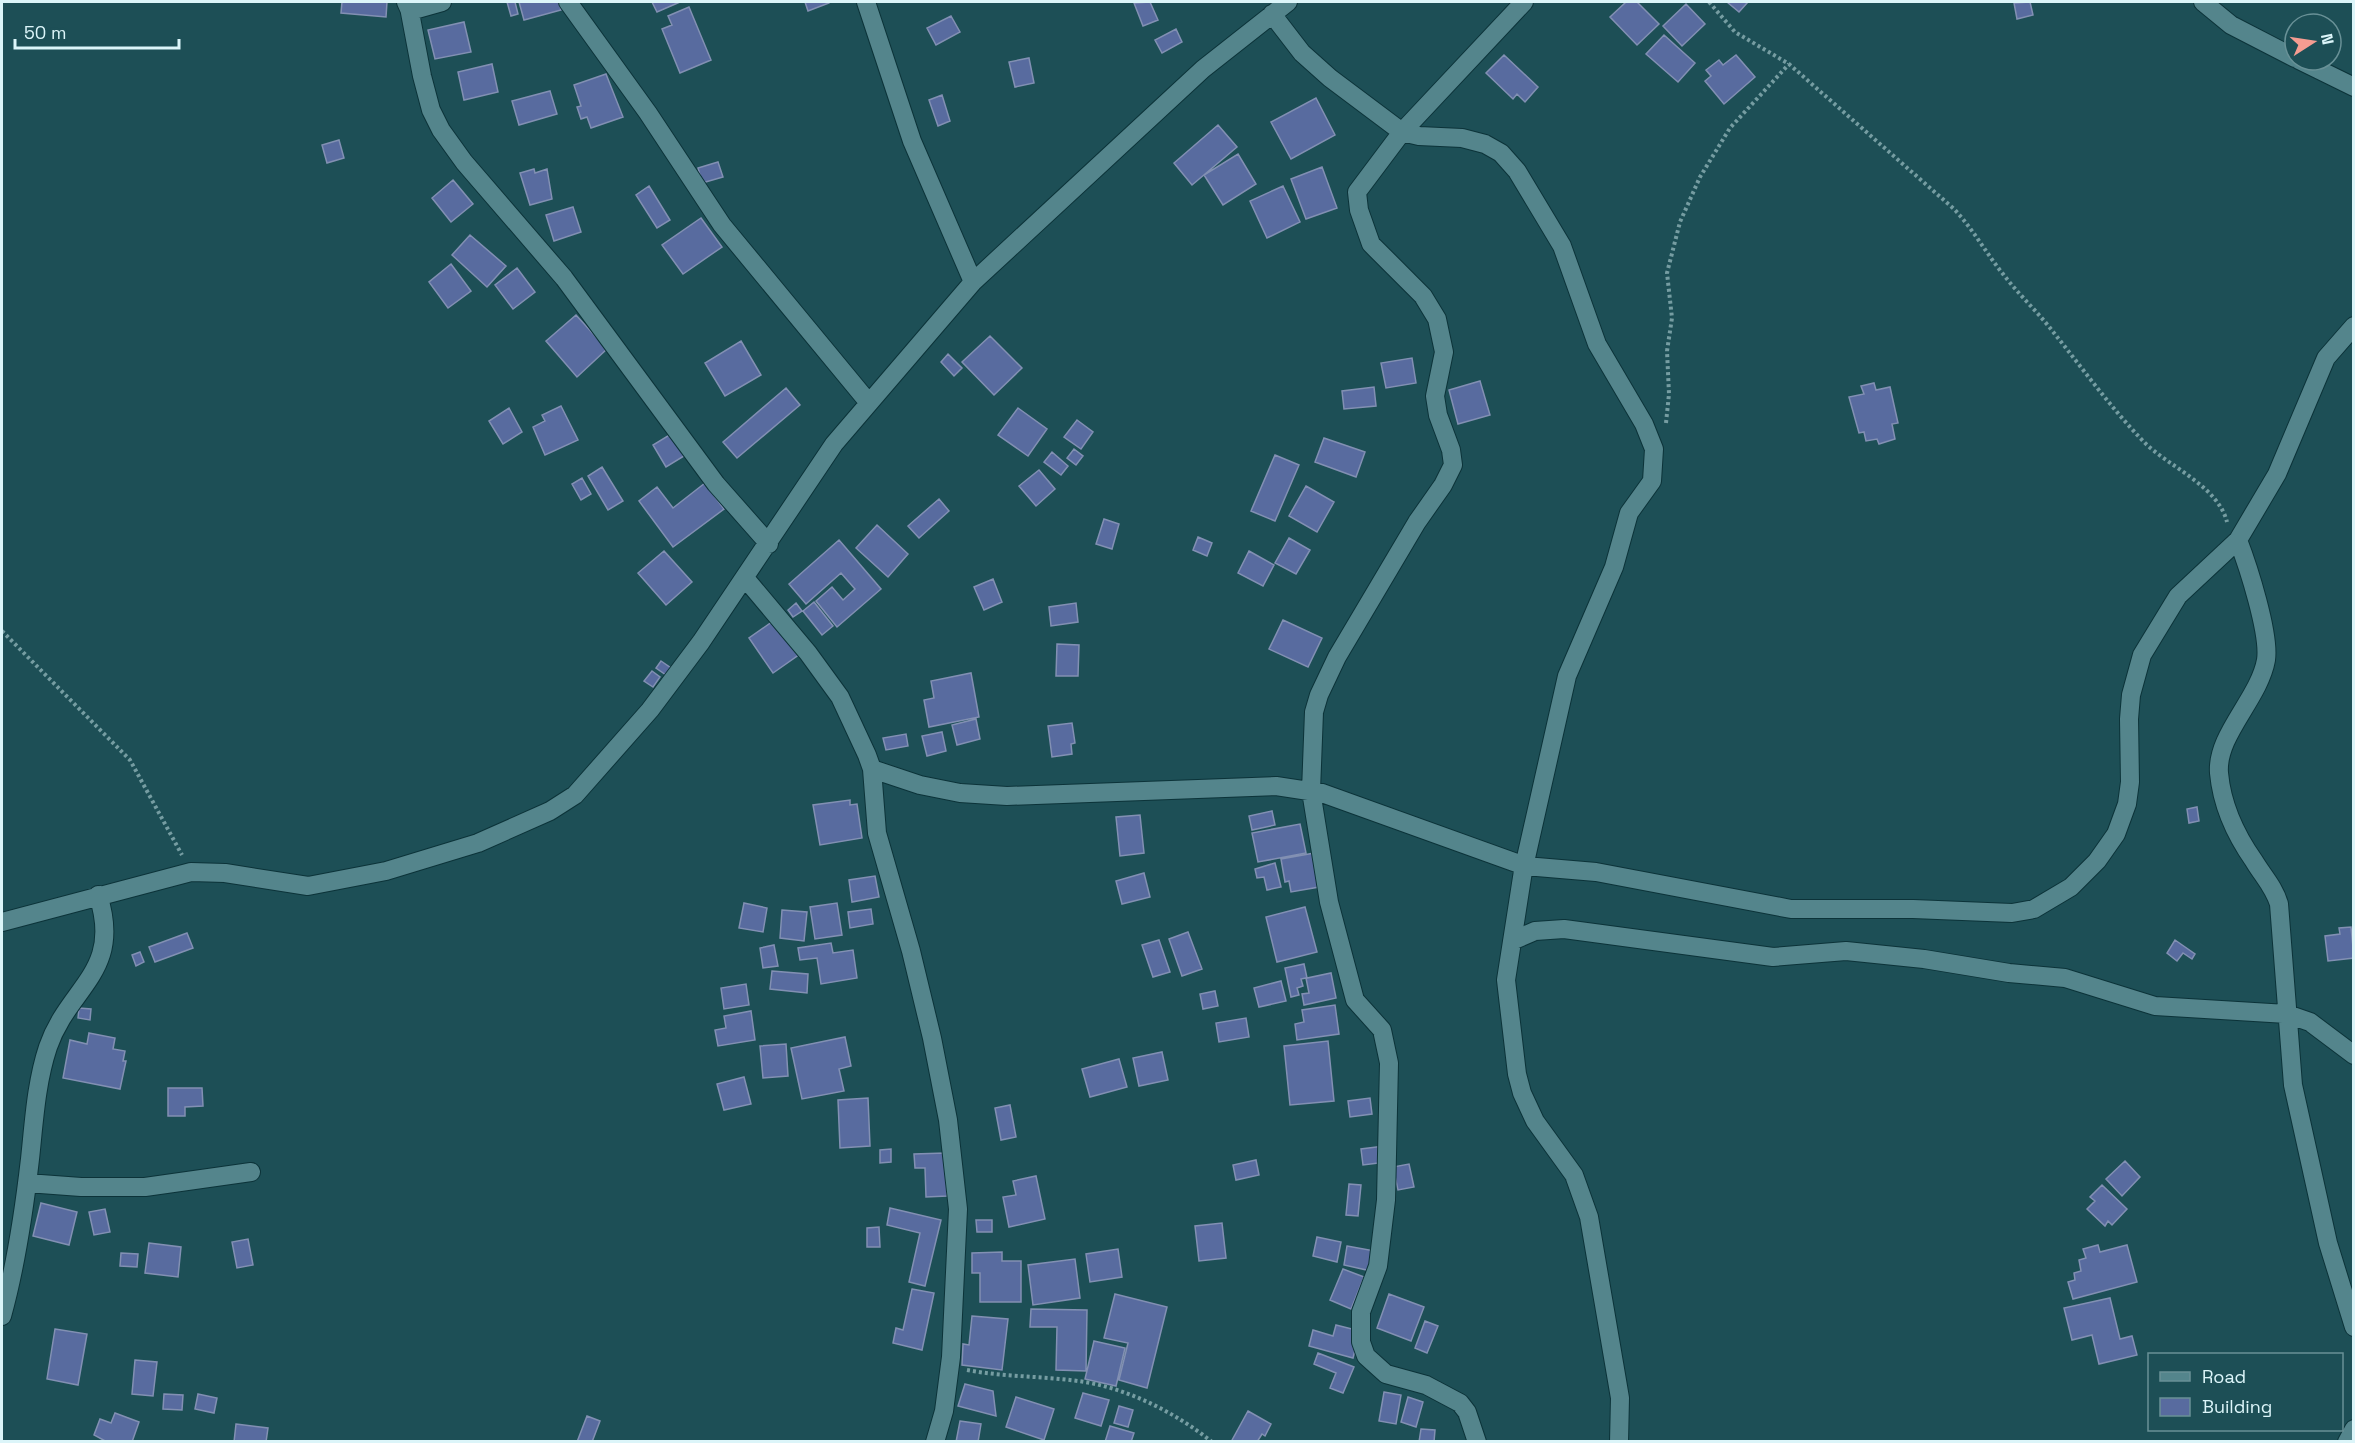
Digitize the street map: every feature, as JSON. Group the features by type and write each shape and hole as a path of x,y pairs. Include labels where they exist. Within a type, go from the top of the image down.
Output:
{"street":[{"path":"442,2 408,5 422,76 441,130 464,162 564,278 716,484 769,544"},
{"path":"568,2 648,113 722,225 869,404"},
{"path":"866,2 912,141 973,282"},
{"path":"2,922 191,872 225,873 308,886 386,870 478,843 550,811 574,795 650,710 769,544 834,444 973,282 1203,69 1288,2"},
{"path":"1477,1442 1467,1412 1460,1403 1426,1385 1386,1374 1366,1356 1361,1342 1361,1312 1378,1266 1386,1200 1389,1063 1382,1030 1355,1000 1329,902 1311,790 1314,712 1326,678 1453,465 1451,450 1438,415 1435,396 1444,352 1437,319 1423,296 1371,244 1358,203 1357,192 1402,132 1524,2"},
{"path":"2203,2 2231,25 2283,52"},
{"path":"1272,14 1302,53 1330,78 1402,132 1419,136 1462,138 1485,144 1501,153 1517,171 1562,246 1597,344 1644,424 1654,450 1652,481 1629,513 1614,567 1567,676 1525,866 1506,980 1517,1074 1535,1120 1569,1167 1586,1204 1620,1398 1619,1442"},
{"path":"2323,72 2354,87"},
{"path":"872,769 920,785 960,793 1007,796 1109,794 1248,785 1311,790 1525,866 1596,872 1791,909 1913,909 2012,913 2034,909 2071,887 2097,861 2116,834 2127,804 2130,782 2131,695 2142,655 2178,596 2236,543 2277,474 2326,358 2354,326"},
{"path":"2236,543 2260,619 2266,660 2256,688 2224,749 2219,772 2224,802 2234,829 2270,883 2279,904 2293,1086 2328,1243 2354,1328"},
{"path":"745,578 808,653 840,697 872,769 877,832 911,951 948,1120 958,1209 950,1366 944,1411 935,1442"},
{"path":"2,1316 27,1183 40,1069 55,1026 99,966 106,918 98,895"},
{"path":"1512,941 1535,931 1564,929 1773,957 1860,952 2065,978 2155,1006 2287,1014 2310,1022 2354,1055"},
{"path":"27,1183 81,1187 145,1187 251,1172"},
{"path":"2347,1442 2354,1429"}],"path":[{"path":"1709,2 1735,32 1789,64 1842,114 1941,196 1968,223 2002,274 2142,440 2173,467 2203,487 2223,509 2236,543"},
{"path":"1665,428 1669,394 1667,351 1672,318 1666,278 1680,222 1700,177 1731,128 1789,64"},
{"path":"2,631 130,760 191,872"},
{"path":"950,1366 998,1375 1078,1381 1116,1389 1177,1418 1212,1442"}],"building":[{"path":"342,2 387,2 386,17 341,13"},
{"path":"507,2 515,2 518,14 511,16"},
{"path":"519,2 559,2 561,10 524,20"},
{"path":"652,2 680,2 657,12"},
{"path":"805,2 829,2 829,3 808,11"},
{"path":"1150,2 1158,20 1143,26 1134,3"},
{"path":"1626,2 1637,2 1659,24 1637,45 1610,17"},
{"path":"1727,2 1748,2 1739,12"},
{"path":"2030,2 2033,15 2017,19 2014,3"},
{"path":"1686,4 1705,24 1682,46 1663,26"},
{"path":"689,7 711,60 680,73 662,29 672,25 668,16"},
{"path":"951,16 960,32 936,45 927,28"},
{"path":"464,22 471,52 435,59 428,30"},
{"path":"1176,29 1182,42 1162,53 1155,40"},
{"path":"1664,35 1695,63 1678,82 1646,54"},
{"path":"1504,55 1538,87 1525,102 1517,94 1513,99 1486,73"},
{"path":"1736,55 1755,77 1724,104 1705,81 1711,76 1706,70 1719,60 1723,65"},
{"path":"1029,58 1034,83 1015,87 1009,62"},
{"path":"492,64 498,92 464,100 458,72"},
{"path":"606,74 623,117 591,128 587,117 581,119 577,107 581,106 574,85"},
{"path":"550,91 557,114 519,125 512,101"},
{"path":"942,95 950,121 938,126 929,100"},
{"path":"1316,98 1335,135 1291,159 1271,122"},
{"path":"1218,125 1237,147 1192,185 1174,163"},
{"path":"339,140 344,158 327,163 322,145"},
{"path":"1238,154 1256,184 1223,205 1204,175"},
{"path":"718,162 723,177 702,183 698,168"},
{"path":"1322,167 1337,208 1306,219 1291,179"},
{"path":"534,169 535,173 547,169 552,199 530,205 520,173"},
{"path":"453,180 473,204 451,222 432,198"},
{"path":"649,186 670,220 657,228 636,195"},
{"path":"1283,186 1300,222 1267,238 1250,201"},
{"path":"573,207 581,232 554,241 546,215"},
{"path":"701,218 722,247 683,274 662,245"},
{"path":"470,235 506,266 487,287 452,255"},
{"path":"451,264 471,291 448,308 429,282"},
{"path":"517,268 535,292 513,309 495,285"},
{"path":"576,315 607,349 577,377 546,341"},
{"path":"990,336 1022,368 994,395 962,362"},
{"path":"741,341 761,375 725,396 705,363"},
{"path":"948,354 962,368 954,376 941,362"},
{"path":"1412,358 1416,383 1386,388 1381,363"},
{"path":"1480,381 1490,415 1458,424 1449,390"},
{"path":"1874,383 1876,390 1890,387 1898,423 1892,424 1895,439 1879,444 1877,439 1866,441 1864,432 1859,433 1849,397 1864,394 1861,386"},
{"path":"1374,387 1376,406 1344,409 1342,391"},
{"path":"786,388 800,405 737,458 723,442"},
{"path":"561,406 578,440 545,455 533,427 545,421 542,415"},
{"path":"509,408 522,432 503,444 489,421"},
{"path":"1018,408 1047,429 1028,456 998,435"},
{"path":"1077,420 1093,432 1081,449 1064,437"},
{"path":"671,434 684,456 666,467 653,445"},
{"path":"1324,438 1365,452 1356,477 1315,462"},
{"path":"1074,449 1083,456 1076,465 1067,458"},
{"path":"1052,452 1068,466 1061,475 1044,462"},
{"path":"1275,455 1299,465 1275,521 1251,511"},
{"path":"602,467 623,501 608,510 588,476"},
{"path":"1039,470 1055,489 1036,506 1019,486"},
{"path":"582,478 591,494 581,500 572,484"},
{"path":"705,483 724,509 673,547 639,501 657,487 673,508"},
{"path":"1306,486 1334,502 1317,532 1289,516"},
{"path":"939,499 949,511 919,538 908,526"},
{"path":"1104,519 1119,524 1112,549 1096,544"},
{"path":"877,525 908,554 888,577 856,548"},
{"path":"1198,537 1212,543 1207,556 1193,550"},
{"path":"1289,538 1310,550 1296,574 1275,563"},
{"path":"839,540 881,589 837,627 816,601 832,587 843,600 855,589 841,573 806,604 789,584"},
{"path":"664,551 692,582 666,605 638,573"},
{"path":"1249,551 1274,565 1263,586 1238,573"},
{"path":"993,579 1002,602 984,610 974,587"},
{"path":"814,602 833,626 822,635 803,611"},
{"path":"796,603 802,611 793,617 788,610"},
{"path":"1076,603 1078,622 1051,626 1049,607"},
{"path":"776,619 800,654 773,673 749,638"},
{"path":"1283,620 1322,638 1308,667 1269,649"},
{"path":"1057,644 1079,645 1078,676 1056,676"},
{"path":"661,661 671,668 666,675 656,668"},
{"path":"652,671 660,677 653,687 644,681"},
{"path":"971,673 979,717 929,727 924,700 934,698 931,681"},
{"path":"976,719 980,739 957,745 952,725"},
{"path":"1072,723 1075,743 1071,744 1072,754 1052,757 1048,726"},
{"path":"942,732 946,751 927,756 922,736"},
{"path":"906,734 908,746 886,750 883,738"},
{"path":"850,800 850,805 857,804 862,838 820,845 813,805"},
{"path":"2197,807 2199,821 2189,823 2187,809"},
{"path":"1272,811 1275,825 1252,830 1249,816"},
{"path":"1140,815 1144,853 1120,856 1116,817"},
{"path":"1300,824 1306,853 1258,862 1252,833"},
{"path":"1320,852 1319,887 1291,892 1289,881 1285,882 1281,859"},
{"path":"1275,863 1281,887 1267,890 1264,877 1257,878 1255,869"},
{"path":"1144,873 1150,897 1122,904 1116,881"},
{"path":"875,876 879,897 852,902 849,880"},
{"path":"744,903 767,908 763,932 739,928"},
{"path":"837,903 842,935 815,939 810,907"},
{"path":"1305,907 1317,952 1277,962 1266,917"},
{"path":"871,909 873,924 850,928 848,912"},
{"path":"782,910 807,912 804,941 780,938"},
{"path":"2351,927 2354,958 2328,961 2325,936 2340,934 2339,928"},
{"path":"1188,932 1202,969 1182,976 1169,939"},
{"path":"187,933 193,948 155,962 149,947"},
{"path":"1159,940 1170,972 1153,977 1142,945"},
{"path":"2175,940 2195,954 2192,959 2183,953 2177,961 2167,953"},
{"path":"831,943 833,953 853,950 857,978 821,984 817,958 800,960 798,948"},
{"path":"774,945 778,966 763,968 760,948"},
{"path":"140,952 144,962 136,966 132,955"},
{"path":"1304,964 1307,978 1331,973 1336,998 1304,1005 1302,994 1309,993 1306,978 1301,979 1303,986 1297,988 1299,995 1291,997 1285,968"},
{"path":"772,971 808,974 807,993 770,989"},
{"path":"1281,981 1286,1001 1259,1007 1254,988"},
{"path":"746,984 749,1005 724,1009 721,988"},
{"path":"1215,991 1218,1006 1203,1009 1200,994"},
{"path":"1335,1005 1339,1034 1297,1040 1295,1024 1304,1022 1302,1010"},
{"path":"79,1008 91,1009 90,1020 78,1018"},
{"path":"751,1011 755,1040 718,1046 715,1030 726,1028 724,1016"},
{"path":"1246,1018 1249,1037 1219,1042 1216,1023"},
{"path":"89,1033 115,1038 113,1049 125,1051 123,1061 126,1061 120,1089 63,1078 70,1040 87,1044"},
{"path":"845,1037 851,1066 839,1069 844,1091 802,1099 791,1048"},
{"path":"1328,1041 1334,1101 1290,1105 1284,1046"},
{"path":"786,1044 788,1076 763,1078 760,1046"},
{"path":"1162,1052 1168,1080 1139,1086 1133,1058"},
{"path":"1119,1059 1127,1087 1090,1097 1082,1069"},
{"path":"744,1077 751,1104 724,1110 717,1084"},
{"path":"168,1088 202,1088 203,1106 185,1107 185,1116 168,1116"},
{"path":"868,1098 870,1146 840,1148 838,1100"},
{"path":"1370,1098 1372,1114 1350,1117 1348,1101"},
{"path":"1010,1105 1016,1137 1001,1140 995,1108"},
{"path":"1384,1146 1386,1162 1363,1165 1361,1149"},
{"path":"891,1149 891,1162 880,1163 880,1150"},
{"path":"945,1153 947,1196 926,1197 925,1168 915,1168 914,1154"},
{"path":"1256,1160 1259,1175 1236,1180 1233,1165"},
{"path":"2125,1161 2140,1177 2122,1196 2106,1179"},
{"path":"1409,1164 1414,1187 1398,1190 1393,1167"},
{"path":"1036,1176 1045,1219 1009,1227 1003,1197 1016,1195 1013,1181"},
{"path":"1349,1184 1361,1185 1358,1216 1346,1215"},
{"path":"2102,1185 2127,1209 2112,1225 2108,1221 2105,1226 2087,1209 2095,1201 2090,1197"},
{"path":"41,1203 77,1212 69,1245 33,1236"},
{"path":"890,1208 941,1220 925,1286 909,1282 920,1233 887,1225"},
{"path":"105,1209 110,1232 94,1235 89,1212"},
{"path":"976,1220 992,1220 992,1232 977,1232"},
{"path":"1222,1223 1226,1258 1199,1261 1195,1226"},
{"path":"879,1227 880,1247 867,1247 867,1228"},
{"path":"1317,1237 1341,1242 1337,1262 1313,1256"},
{"path":"248,1239 253,1265 237,1268 232,1242"},
{"path":"149,1243 181,1247 178,1277 145,1273"},
{"path":"2098,1245 2100,1252 2127,1245 2137,1282 2073,1299 2068,1282 2075,1280 2074,1273 2081,1271 2079,1260 2086,1258 2083,1249"},
{"path":"1347,1246 1375,1251 1371,1271 1344,1265"},
{"path":"1118,1249 1122,1277 1090,1282 1086,1254"},
{"path":"1002,1252 1002,1261 1021,1261 1021,1302 980,1302 980,1273 972,1273 972,1253"},
{"path":"121,1253 138,1254 137,1267 120,1266"},
{"path":"1075,1259 1080,1298 1033,1305 1028,1265"},
{"path":"1343,1269 1364,1277 1351,1309 1330,1300"},
{"path":"912,1289 934,1293 922,1350 893,1343 896,1328 903,1330"},
{"path":"1115,1294 1167,1307 1147,1388 1119,1380 1128,1343 1104,1338"},
{"path":"1389,1294 1424,1307 1411,1341 1377,1328"},
{"path":"2110,1298 2120,1339 2132,1336 2137,1355 2099,1364 2092,1335 2072,1340 2064,1308"},
{"path":"1031,1309 1087,1310 1086,1371 1056,1370 1057,1327 1030,1327"},
{"path":"972,1316 1008,1319 1002,1370 962,1365 963,1344 969,1345"},
{"path":"1425,1321 1438,1326 1427,1353 1415,1348"},
{"path":"1336,1325 1360,1331 1353,1358 1309,1346 1313,1330 1333,1336"},
{"path":"55,1329 87,1334 78,1385 47,1379"},
{"path":"1094,1341 1125,1348 1116,1386 1085,1379"},
{"path":"1318,1353 1354,1367 1343,1393 1330,1388 1336,1373 1314,1364"},
{"path":"135,1360 157,1362 153,1396 132,1394"},
{"path":"965,1384 993,1391 996,1416 958,1406"},
{"path":"1384,1392 1401,1395 1396,1424 1379,1421"},
{"path":"1083,1393 1109,1400 1101,1426 1075,1418"},
{"path":"164,1394 183,1395 182,1410 163,1409"},
{"path":"198,1394 217,1398 214,1413 195,1409"},
{"path":"1016,1397 1054,1409 1044,1440 1006,1427"},
{"path":"1408,1397 1423,1402 1416,1427 1401,1422"},
{"path":"1119,1406 1133,1410 1128,1427 1114,1423"},
{"path":"1248,1411 1271,1424 1265,1436 1262,1434 1257,1442 1231,1442"},
{"path":"115,1413 139,1422 132,1442 107,1442 94,1435 100,1419 111,1423"},
{"path":"587,1416 600,1421 592,1442 577,1442"},
{"path":"960,1421 981,1424 978,1442 956,1442"},
{"path":"236,1424 268,1428 266,1442 234,1442"},
{"path":"1110,1426 1134,1433 1131,1442 1105,1442"},
{"path":"1421,1429 1435,1430 1434,1442 1419,1442"}]}
